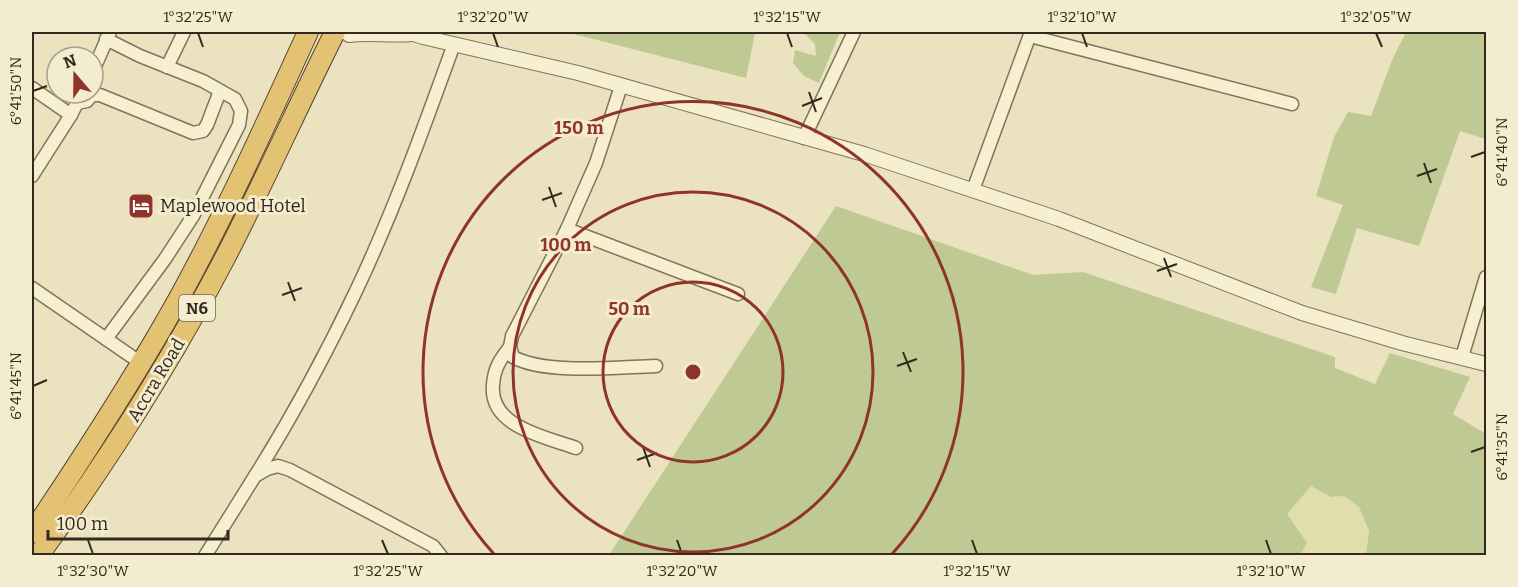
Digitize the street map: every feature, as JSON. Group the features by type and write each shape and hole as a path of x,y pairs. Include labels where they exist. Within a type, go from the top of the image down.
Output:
{"highway":[{"name":"Accra Road","path":"32,531 104,425 179,297 271,116 306,33"},
{"name":"Accra Road","path":"38,555 98,471 165,366 226,256 341,35"}],"street":[{"path":"167,67 184,32"},
{"path":"804,138 854,32"},
{"path":"306,33 320,43 341,35 410,33 578,73 697,106 874,157 1059,219 1302,313 1402,343 1486,364"},
{"path":"973,190 1031,34 1292,104"},
{"path":"106,339 194,216 239,125 241,111 235,99 203,81 167,67 108,35"},
{"path":"205,555 301,398 356,290 406,174 454,44"},
{"path":"621,86 596,163 567,229 512,336 510,347 513,357 523,362 556,368 656,366"},
{"path":"32,88 70,115"},
{"path":"105,97 193,133 202,131 207,125 220,91"},
{"path":"32,176 76,105"},
{"path":"567,229 738,294"},
{"path":"1462,357 1486,277"},
{"path":"32,288 141,363"},
{"path":"510,347 501,358 494,373 492,394 498,411 518,426 576,448"},
{"path":"255,476 278,466 290,470 433,546 441,555"}],"shaded area":[{"path":"1310,486 1331,497 1344,496 1359,507 1369,531 1366,555 1300,555 1307,543 1287,514"}],"green space":[{"path":"566,32 765,32 766,34 755,33 746,78"},
{"path":"803,32 840,32 819,83 804,76 793,63 795,50 816,56 815,44"},
{"path":"1406,32 1486,32 1486,139 1460,131 1419,246 1357,228 1336,294 1311,287 1343,205 1316,196 1334,137 1348,112 1371,116 1393,58"},
{"path":"836,206 1033,275 1083,272 1335,357 1335,368 1375,384 1390,353 1470,377 1453,414 1486,434 1486,555 1366,555 1369,531 1359,507 1344,496 1331,497 1311,486 1287,514 1307,543 1300,555 609,555"}],"place":[{"name":"Maplewood Hotel","path":"141,206"}]}
